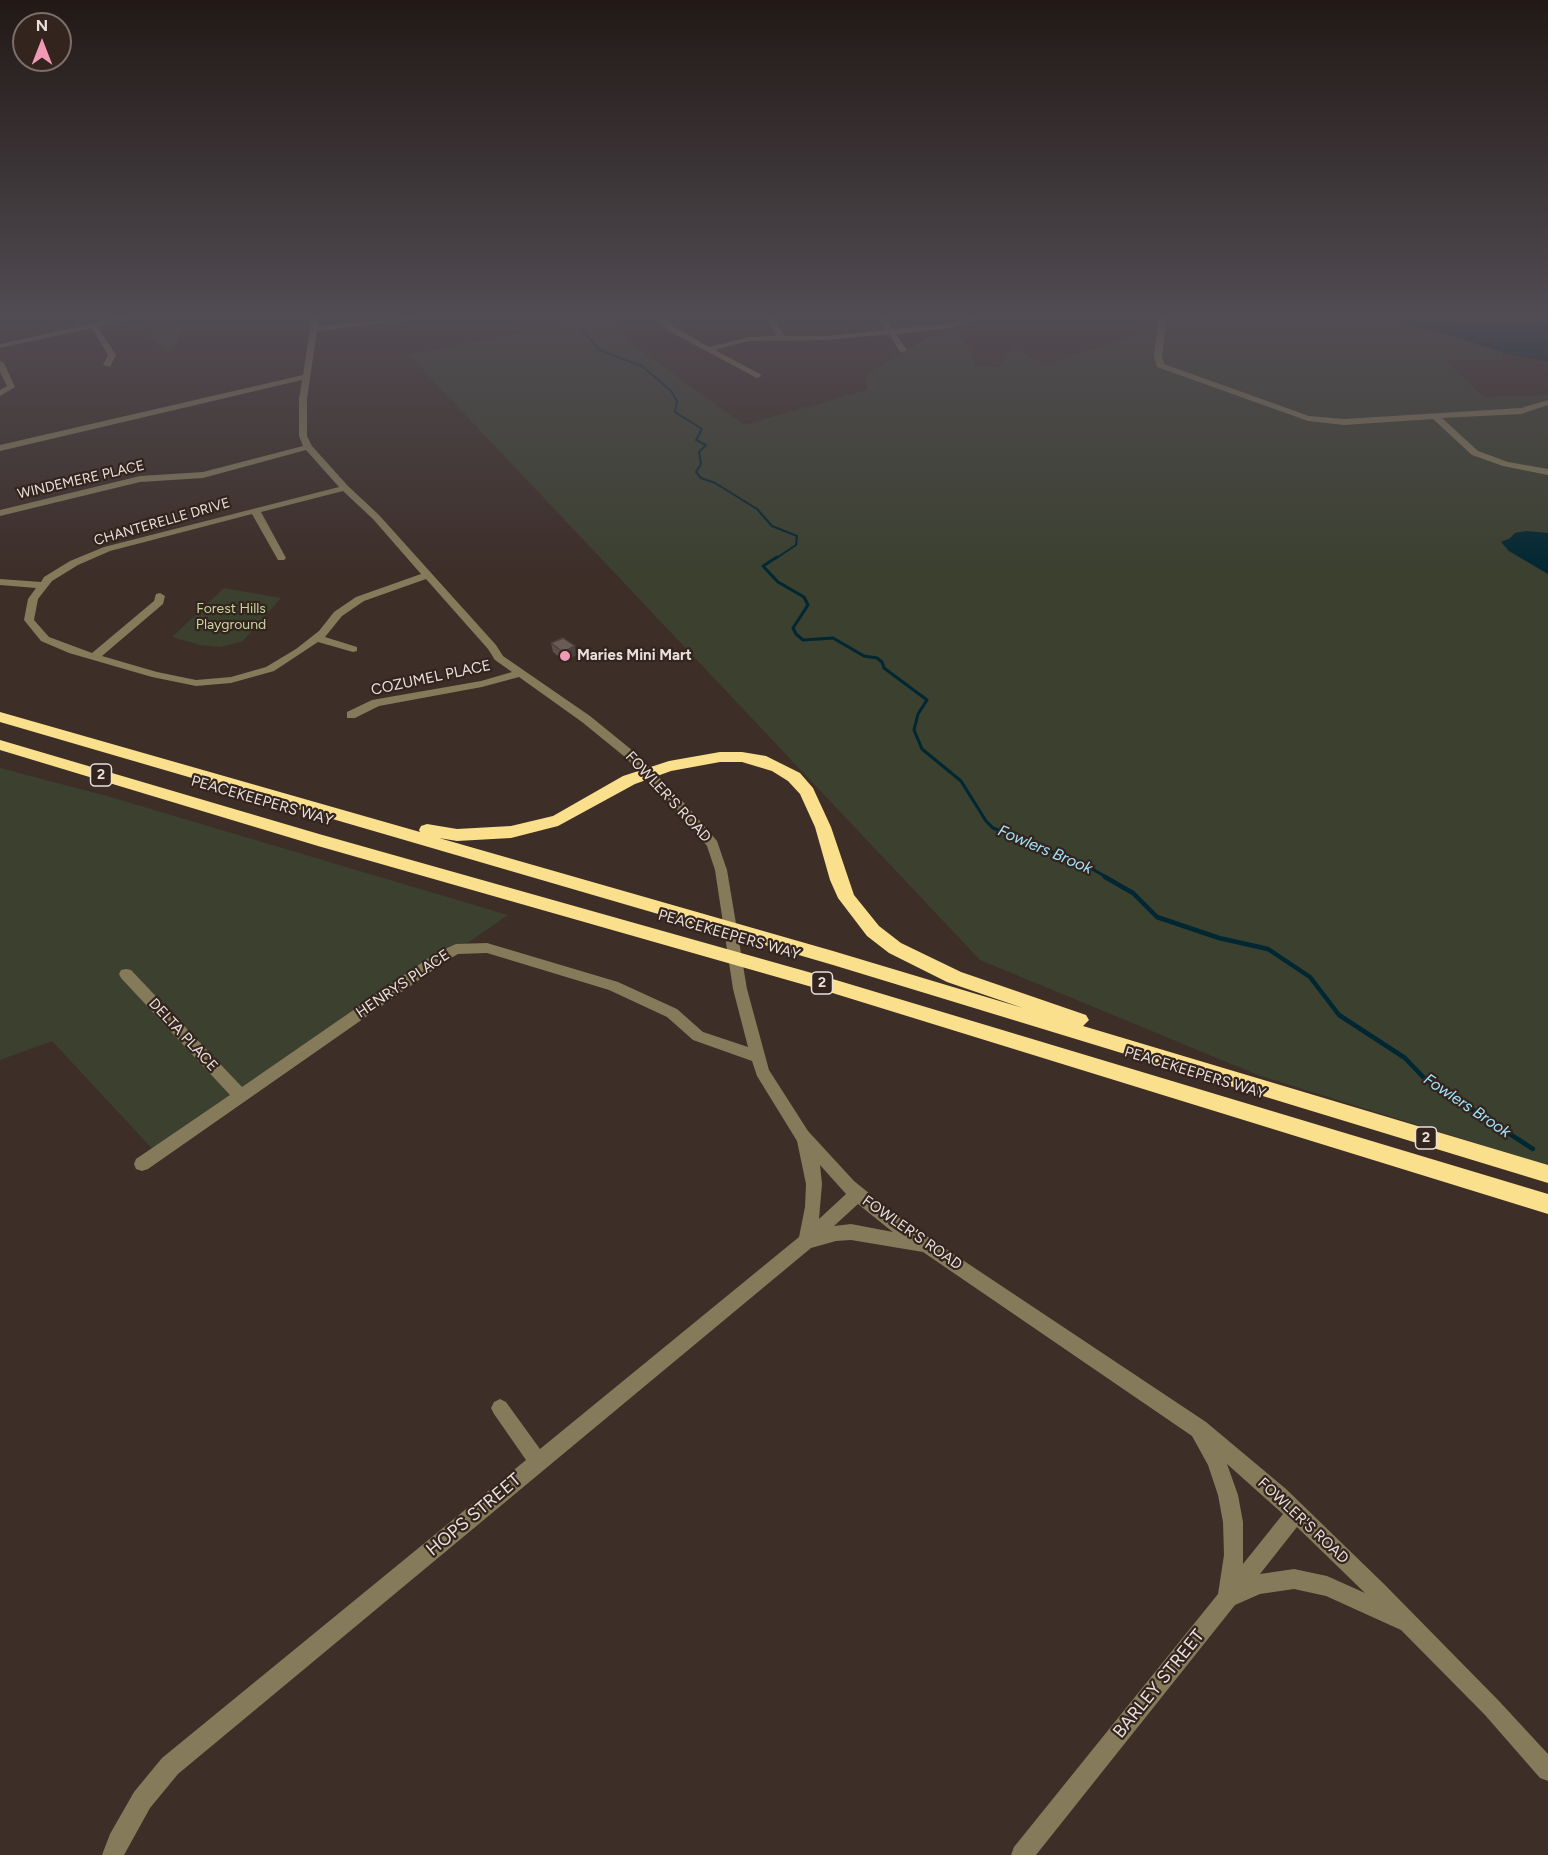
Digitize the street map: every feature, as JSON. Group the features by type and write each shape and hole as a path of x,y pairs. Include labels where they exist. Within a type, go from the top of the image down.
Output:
{"highway":[{"name":"PEACEKEEPERS WAY","path":"0,717 833,958 1548,1174"},
{"name":"PEACEKEEPERS WAY","path":"0,745 202,806 826,984 1543,1203"},
{"path":"224,781 432,831 485,835 519,831 558,820 629,780 649,772 696,760 742,757 778,767 794,777 811,801 823,827 839,880 847,898 873,931 895,948 954,977 1110,1031 1194,1067"},
{"path":"0,758 202,806"}],"street":[{"path":"0,448 197,402"},
{"path":"304,402 303,436 308,447"},
{"path":"1262,402 1308,418 1344,422 1531,410 1548,402"},
{"path":"1435,416 1475,453 1506,464 1548,472"},
{"name":"FOWLER'S ROAD","path":"308,447 345,488 376,517 492,647 499,658 586,719 649,772 713,844 721,870 740,989 762,1072 803,1136 858,1194 895,1224 1199,1429 1296,1513 1492,1708 1548,1770"},
{"name":"WINDEMERE PLACE","path":"0,513 140,479 203,475 308,447"},
{"name":"CHANTERELLE DRIVE","path":"345,488 107,549 74,563 48,579 33,599 29,620 45,639 94,657 156,675 196,683 231,681 270,669 317,638 338,614 360,599 427,574"},
{"path":"255,510 281,558"},
{"path":"0,582 43,585"},
{"path":"94,657 159,602 160,596"},
{"path":"317,638 353,649"},
{"name":"COZUMEL PLACE","path":"351,715 376,703 482,684 519,674"},
{"name":"HENRYS PLACE","path":"142,1164 441,957 456,949 472,947 504,953 613,986 672,1014 698,1036 758,1057"},
{"name":"DELTA PLACE","path":"126,974 240,1096"},
{"path":"803,1136 811,1161 814,1184 813,1207 806,1241 851,1232 930,1246"},
{"name":"HOPS STREET","path":"113,1855 142,1800 170,1766 806,1241 858,1194"},
{"path":"500,1408 538,1462"},
{"path":"1199,1429 1224,1484 1233,1522 1234,1555 1228,1597"},
{"name":"BARLEY STREET","path":"1022,1855 1296,1513"},
{"path":"1228,1597 1259,1584 1294,1579 1327,1586 1411,1626"}],"green space":[{"path":"453,402 712,402 744,425 826,402 1548,402 1548,533 1517,532 1509,539 1501,541 1509,551 1548,574 1548,1166 1258,1075 980,960"},
{"name":"Forest Hills Playground","path":"224,588 281,598 243,641 221,647 200,645 172,637"},
{"path":"0,768 107,796 508,915 159,1156 52,1041 0,1060"}],"water":[{"path":"1526,531 1548,533 1548,574 1509,551 1501,542 1509,539 1515,533"}],"building":[{"path":"563,638 575,646 563,652 551,643"}],"waterway":[{"name":"Fowlers Brook","path":"677,402 675,412 702,429 696,440 706,445 699,452 701,464 696,472 701,478 715,483 757,509 772,526 797,536 796,545 775,559"},
{"name":"Fowlers Brook","path":"777,557 763,566 778,582 804,597 808,605 793,628 796,634 803,640 833,638 864,656 877,658 882,662 884,668 927,700 918,714 914,730 922,749 961,781 986,821 993,828 1087,866 1108,878"},
{"name":"Fowlers Brook","path":"1105,877 1133,893 1157,917 1219,938 1268,949 1310,977 1339,1015 1405,1058 1425,1079 1533,1149"}],"place":[{"name":"Maries Mini Mart","path":"565,656"}]}
